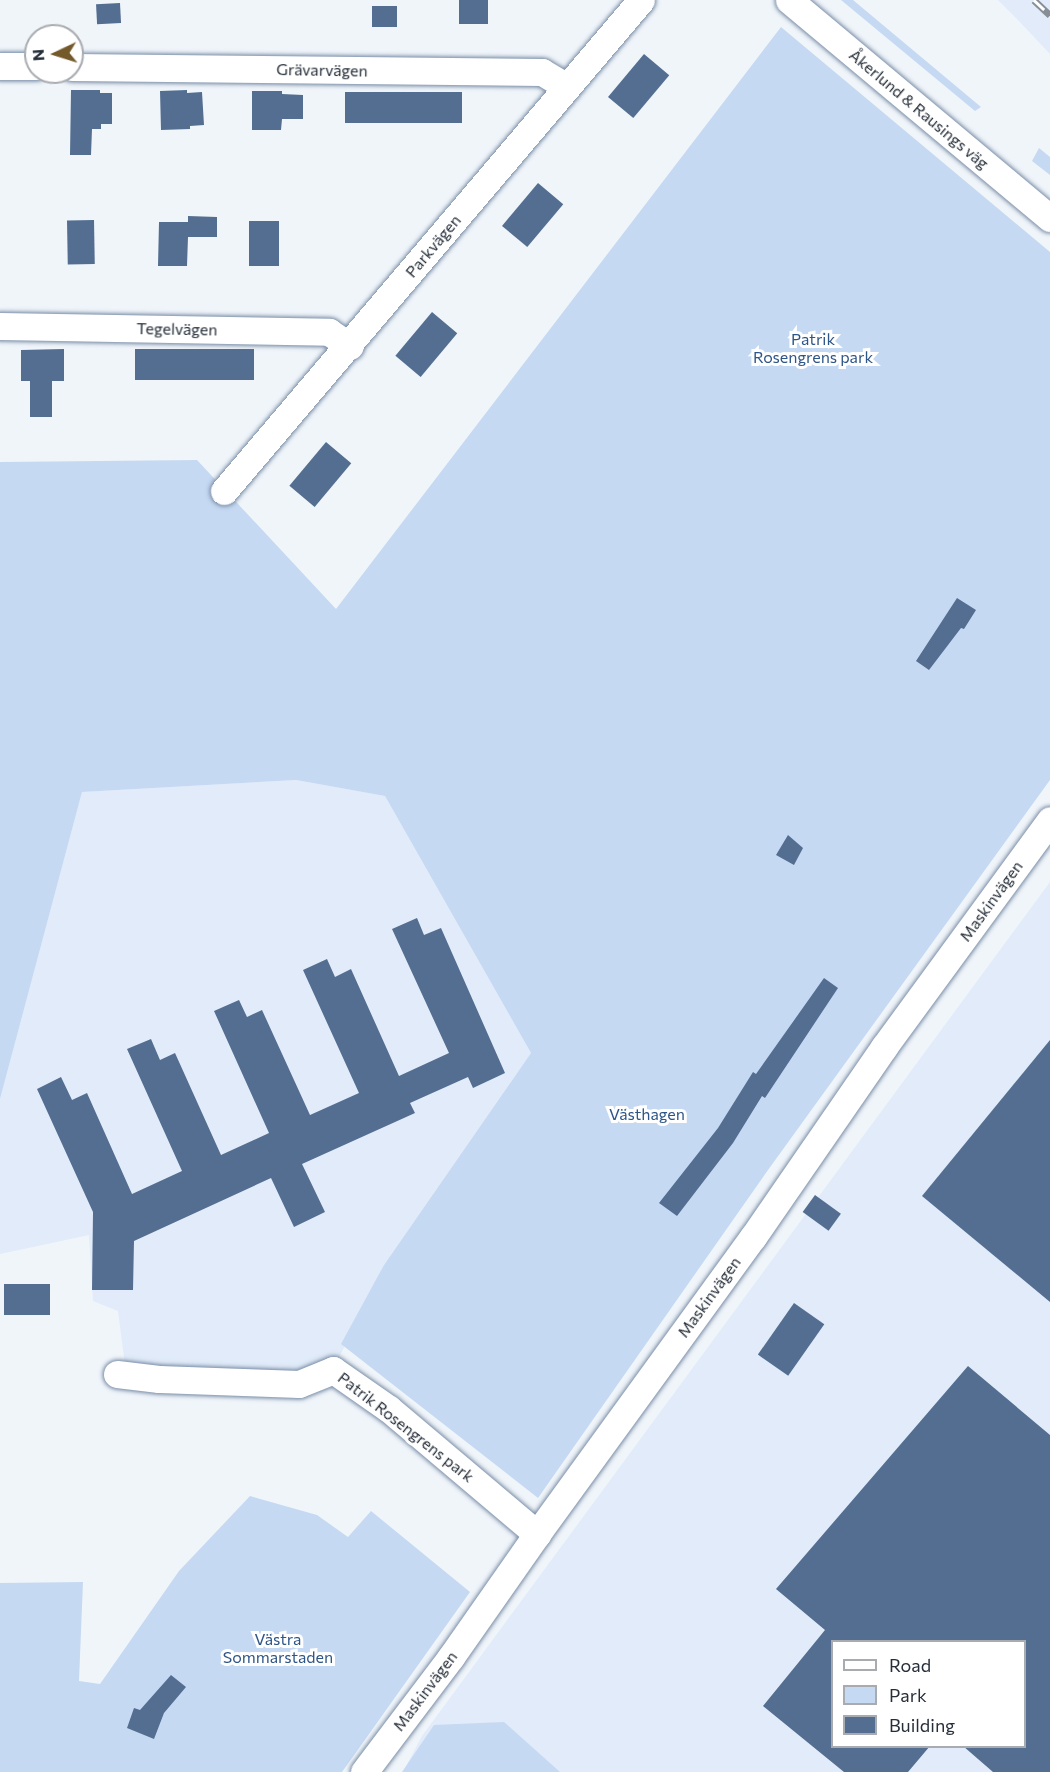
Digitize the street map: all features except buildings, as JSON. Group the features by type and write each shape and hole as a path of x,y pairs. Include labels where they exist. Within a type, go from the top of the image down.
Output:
{"street":[{"name":"Parkvägen","path":"224,491 350,346 641,0"},
{"name":"Åkerlund & Rausings väg","path":"789,0 1050,218"},
{"path":"0,66 24,66"},
{"name":"Grävarvägen","path":"84,67 542,72 567,87"},
{"name":"Tegelvägen","path":"0,326 329,332 350,346"},
{"name":"Maskinvägen","path":"364,1772 451,1657 537,1534 753,1236 884,1047 1050,820"},
{"name":"Patrik Rosengrens park","path":"117,1374 159,1379 299,1384 333,1370 407,1423 537,1534"}],"shaded area":[{"path":"998,0 1050,0 1050,54 1018,20"},
{"path":"296,780 385,796 531,1053 384,1265 333,1370 299,1384 126,1373 118,1311 93,1301 89,1235 0,1254 0,1099 82,792"},
{"path":"1050,882 1050,1772 403,1772 422,1736"}],"green space":[{"path":"841,0 853,0 981,107 975,111"},
{"name":"Patrik Rosengrens park","path":"781,27 1050,252 1050,780 768,1170 538,1498 341,1344 384,1265 531,1053 385,796 296,780 82,792 0,1099 0,462 197,460 336,609"},
{"path":"1039,148 1050,157 1050,175 1032,161"},
{"name":"Västra Sommarstaden","path":"250,1496 317,1515 348,1537 371,1511 470,1592 342,1772 0,1772 0,1583 83,1582 79,1681 100,1684 179,1571"},
{"path":"504,1722 560,1772 402,1772 434,1725"}],"railway":[{"path":"1034,0 1050,15"}],"park label":[{"name":"Västhagen","path":"647,1114"}]}
